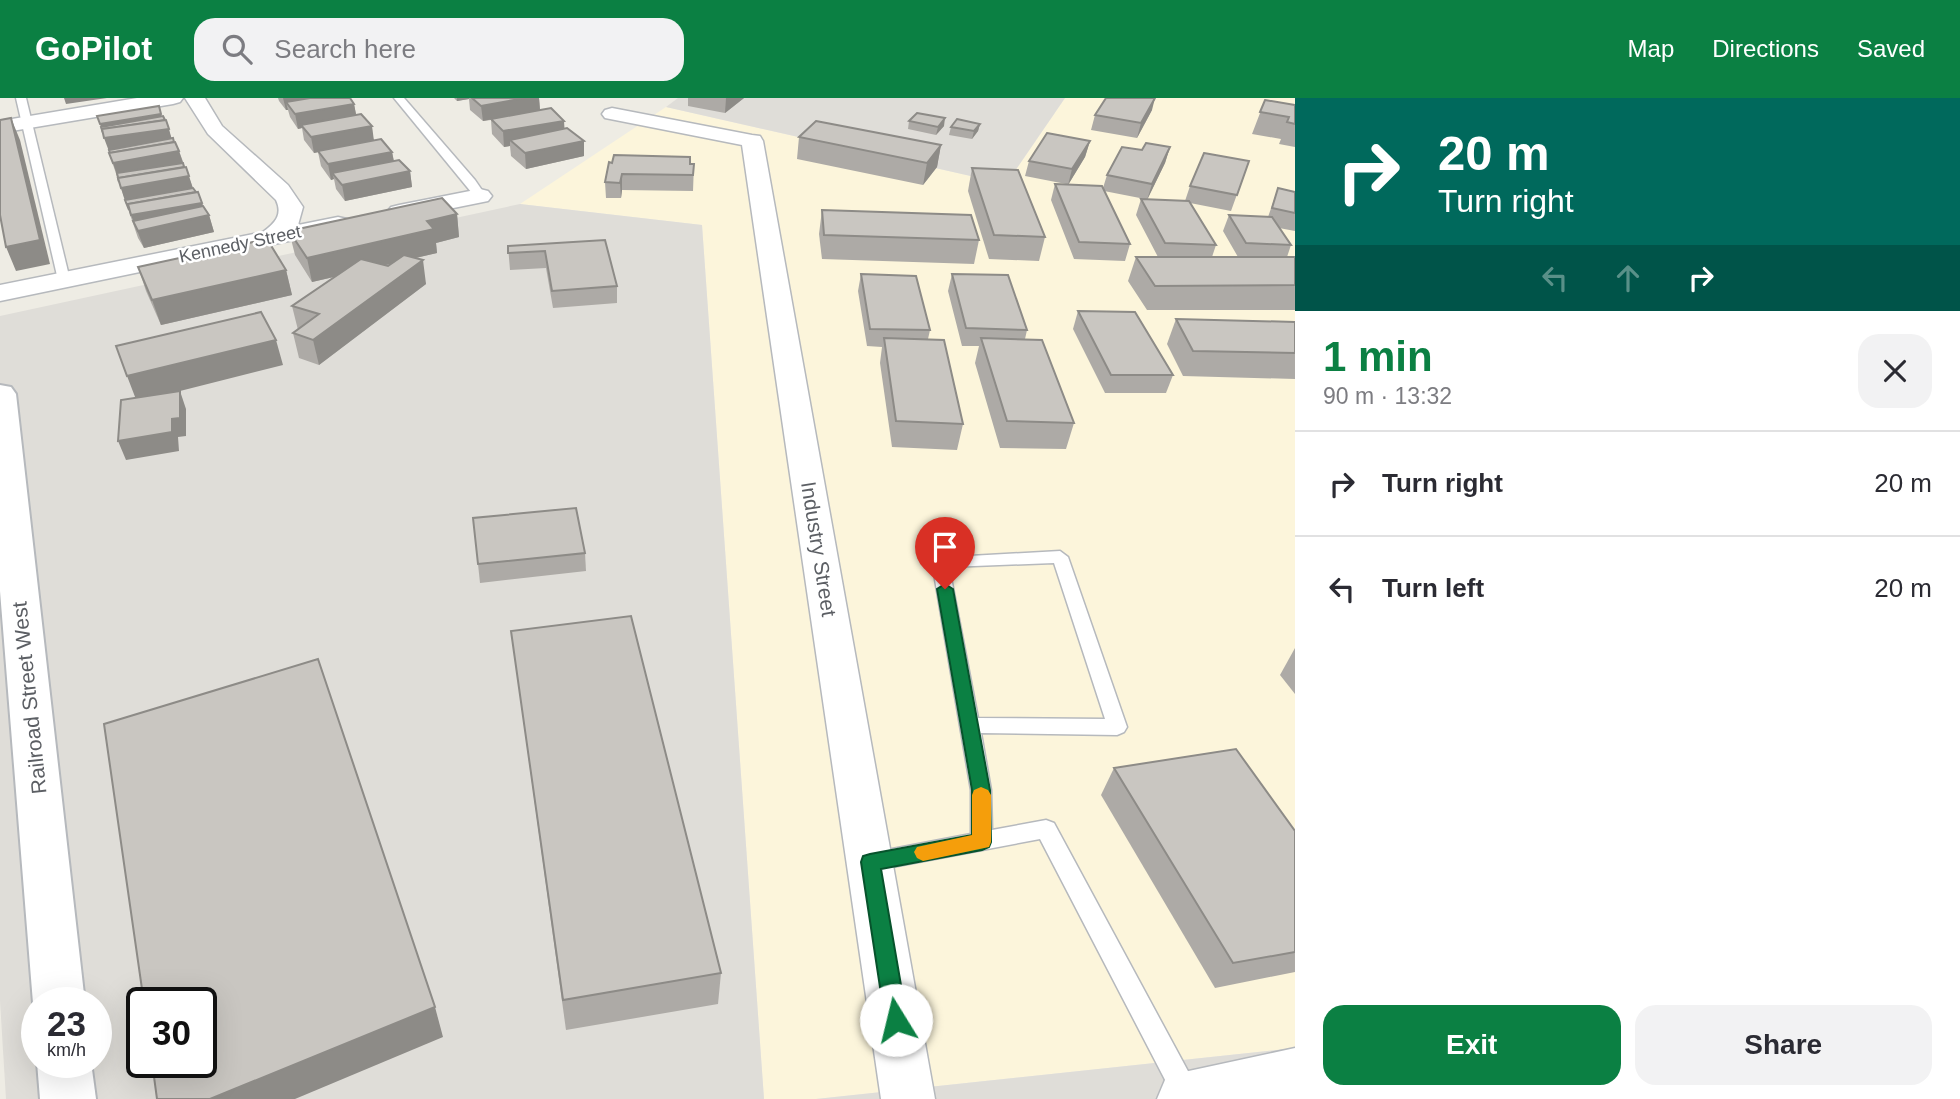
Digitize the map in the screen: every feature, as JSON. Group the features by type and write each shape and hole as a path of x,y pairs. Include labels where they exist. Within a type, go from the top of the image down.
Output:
{"street":[{"path":"0,127 173,98"},
{"path":"195,98 215,130 281,191 291,204 287,225 272,237"},
{"name":"Industry Street","path":"612,114 752,141 908,1099"},
{"name":"Kennedy Street","path":"0,293 480,196"},
{"name":"Railroad Street West","path":"0,394 57,987"},
{"path":"1187,1098 1295,1074"},
{"path":"66,1078 68,1099"}],"lane":[{"path":"21,98 64,280"},
{"path":"399,98 480,196"},
{"path":"969,725 1117,727 1060,557 940,562 969,725 981,790 982,842"},
{"path":"870,862 1046,829 1187,1098"}],"shaded area":[{"path":"678,98 1065,98 1006,184 666,107"},
{"path":"1065,98 1295,98 1295,1048 816,1099 764,1099 702,225 520,204 666,107 1006,184"},
{"path":"520,204 702,225 764,1099 6,1099 0,1001 0,316"},
{"path":"1295,1048 1295,1099 816,1099"}],"building":[{"path":"310,98 350,98 354,104 295,114 286,102"},
{"path":"472,98 525,98 481,106"},
{"path":"1106,98 1155,98 1141,123 1095,115"},
{"path":"1265,100 1295,105 1295,124 1287,122 1289,117 1260,112"},
{"path":"159,106 161,114 100,124 97,116"},
{"path":"551,108 564,121 503,131 491,119"},
{"path":"917,113 945,118 938,127 909,121"},
{"path":"361,114 372,126 311,137 301,125"},
{"path":"163,116 165,120 102,129 103,133 101,127"},
{"path":"11,118 40,240 6,247 0,215 0,120"},
{"path":"957,119 980,124 974,131 951,127"},
{"path":"166,120 169,129 104,138 102,129"},
{"path":"816,121 941,145 927,163 799,137"},
{"path":"567,128 584,141 525,153 510,140"},
{"path":"1047,133 1090,141 1072,169 1029,161"},
{"path":"173,138 174,142 110,153 109,150"},
{"path":"381,139 392,152 328,164 318,151"},
{"path":"175,142 179,151 113,163 109,153"},
{"path":"1146,143 1170,147 1152,184 1107,175 1122,147 1142,150"},
{"path":"1204,153 1249,161 1237,195 1190,186"},
{"path":"614,155 690,157 690,164 694,164 693,175 622,174 620,183 605,182 609,162 612,163"},
{"path":"399,160 410,171 342,185 332,173"},
{"path":"183,163 184,167 118,178 117,173"},
{"path":"186,167 189,176 121,188 118,178"},
{"path":"972,168 1018,170 1045,237 994,235"},
{"path":"1055,184 1102,186 1130,244 1079,242"},
{"path":"193,188 196,192 128,204 129,210 125,200"},
{"path":"1278,188 1295,192 1295,213 1272,208"},
{"path":"198,192 202,203 131,215 128,204"},
{"path":"442,198 457,214 427,221 434,229 307,258 289,231"},
{"path":"1141,199 1189,201 1216,245 1165,243"},
{"path":"203,206 209,215 138,231 133,221"},
{"path":"822,210 971,215 979,240 824,235"},
{"path":"1229,215 1272,217 1291,245 1246,243"},
{"path":"267,239 286,270 152,300 138,267"},
{"path":"605,240 617,286 552,291 545,251 508,253 508,246"},
{"path":"404,255 423,260 313,340 293,333 319,314 292,306 361,259 388,266"},
{"path":"1136,257 1295,257 1295,285 1155,286"},
{"path":"861,274 916,276 930,330 870,329"},
{"path":"952,274 1008,275 1027,330 966,328"},
{"path":"1078,311 1135,312 1173,375 1111,375"},
{"path":"261,312 276,340 127,376 116,346"},
{"path":"1176,319 1295,322 1295,353 1193,351"},
{"path":"884,338 944,340 963,424 896,421"},
{"path":"981,338 1042,340 1074,423 1007,421"},
{"path":"180,391 180,418 172,419 172,432 118,441 121,400"},
{"path":"576,508 585,553 478,564 473,518"},
{"path":"631,616 721,973 563,1000 511,631"},
{"path":"318,659 435,1007 210,1099 157,1099 154,1078 217,1078 217,987 142,987 104,724"},
{"path":"1236,749 1295,831 1295,952 1233,963 1114,768"}],"slow traffic":[{"path":"923,852 982,842 981,795"}],"route":[{"path":"896,1020 870,862 982,842 981,790 945,589"}]}
